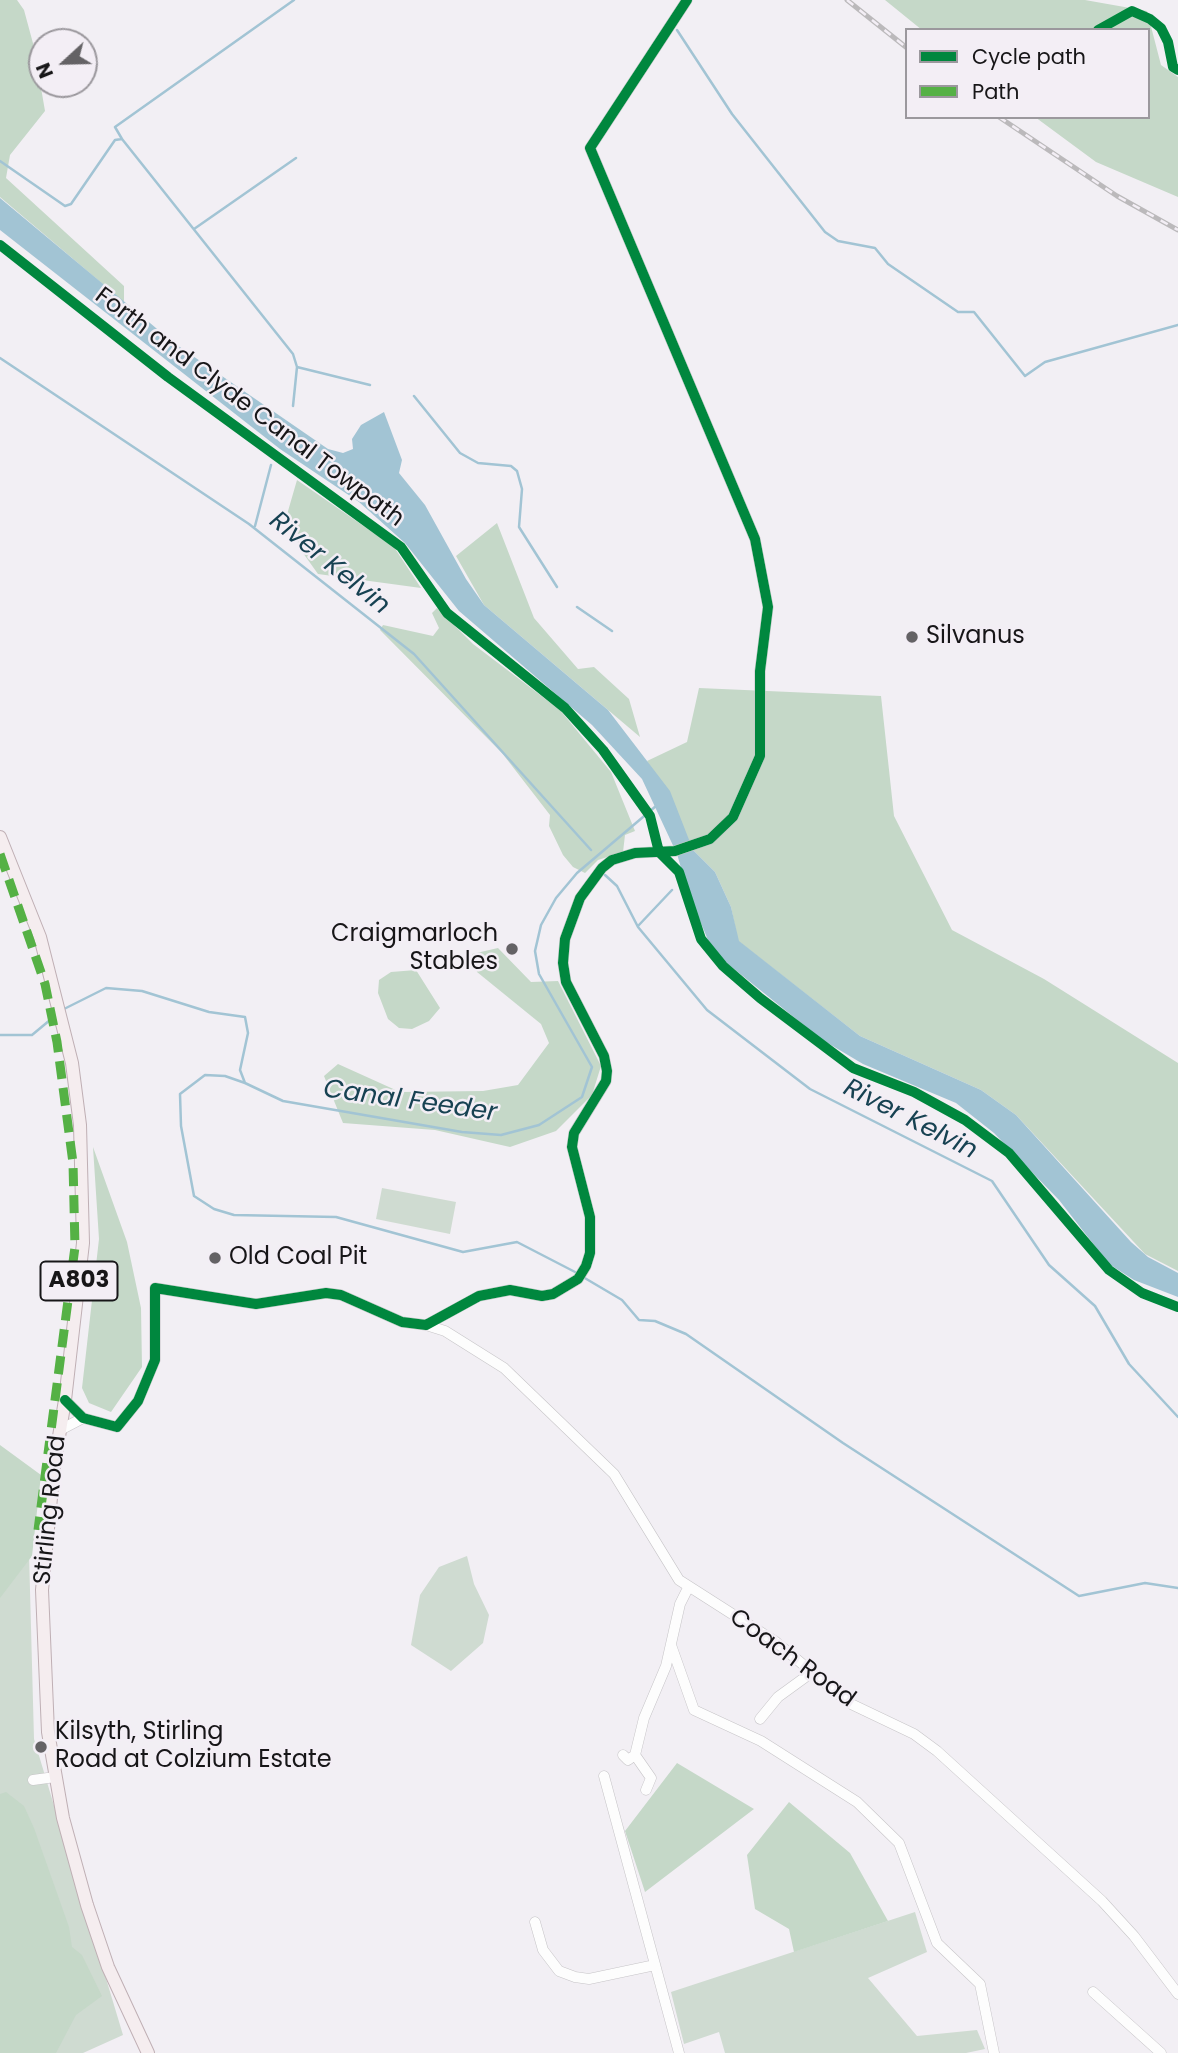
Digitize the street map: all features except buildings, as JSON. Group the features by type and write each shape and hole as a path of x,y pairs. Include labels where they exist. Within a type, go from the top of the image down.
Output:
{"main road":[{"name":"Stirling Road","path":"0,837 36,925 66,1044 80,1125 83,1243 42,1590 48,1732 55,1776 91,1917 108,1967 148,2053"}],"street":[{"path":"426,1325 479,1296 510,1290 542,1296 553,1294 580,1276 590,1253 590,1217 572,1147 574,1133 606,1081 607,1071 604,1056 566,982 563,962 565,939 580,898 612,860 635,853 675,851 710,839 733,817 760,756 760,671 768,607 755,539 590,148 687,0"},
{"name":"Coach Road","path":"83,1418 117,1427 138,1401 155,1360 155,1288 256,1304 334,1294 401,1322 445,1331 504,1368 614,1474 649,1527 671,1570 688,1588 752,1625 849,1703 915,1735 989,1796 1102,1901 1134,1936 1178,1994"},
{"path":"60,1430 83,1418 65,1399"},
{"path":"623,1755 628,1760 635,1755 644,1717 671,1645 680,1604 688,1588"},
{"path":"671,1645 694,1710 761,1741 857,1802 899,1843 937,1943 980,1984 995,2053"},
{"path":"760,1719 778,1697 811,1673"},
{"path":"635,1755 651,1778 646,1790"},
{"path":"33,1780 55,1776"},
{"path":"604,1776 679,2053"},
{"path":"535,1922 543,1950 559,1971 575,1977 589,1979 655,1965"},
{"path":"1093,1992 1161,2053"}],"shaded area":[{"path":"382,1188 456,1202 450,1234 376,1219"},
{"path":"29,1553 34,1739 123,2035 83,2053 0,2053 0,1567"},
{"path":"467,1556 474,1584 489,1615 483,1643 451,1671 411,1645 420,1595 439,1567"},
{"path":"915,1912 927,1952 868,1978 917,2036 977,2030 985,2049 966,2053 725,2053 719,2032 684,2044 671,1992"}],"green space":[{"path":"0,0 17,0 24,10 29,28 28,98 43,98 45,111 10,155 6,178 124,286 124,302 0,197"},
{"path":"885,0 1085,0 1147,11 1161,65 1178,77 1178,197 1096,162 1038,119 1150,119 1150,28 920,28"},
{"path":"297,480 394,547 421,588 318,574 303,553 286,518"},
{"path":"497,523 534,618 578,669 594,667 629,699 640,737 484,605 456,556"},
{"path":"437,608 473,644 560,710 611,772 635,831 625,835 623,852 598,860 585,873 573,867 563,855 549,826 550,815 502,753 380,630 383,625 433,636 439,628 432,613"},
{"path":"699,688 881,696 894,816 952,930 1044,979 1178,1063 1178,1271 1145,1254 1016,1115 981,1090 860,1036 738,941 731,907 715,872 693,850 647,761 687,742"},
{"path":"498,948 531,982 558,981 601,1066 592,1095 556,1131 510,1147 435,1130 343,1123 324,1076 338,1064 400,1092 483,1091 518,1085 549,1043 541,1024 477,972 472,954"},
{"path":"416,970 440,1008 429,1021 412,1029 399,1028 388,1019 378,993 379,980 391,972"},
{"path":"93,1147 127,1242 141,1308 142,1367 111,1412 89,1403 82,1388 99,1239"},
{"path":"0,1445 41,1475 32,1556 0,1598"},
{"path":"677,1763 754,1809 645,1892 625,1831"},
{"path":"6,1792 24,1806 69,1927 72,1947 82,1955 102,1996 76,2015 56,2053 0,2053 0,1794"},
{"path":"789,1802 850,1853 888,1921 794,1952 789,1929 755,1909 747,1855"}],"water":[{"path":"0,198 174,343 328,449 343,453 353,449 352,439 361,425 384,412 402,460 399,473 425,505 466,579 484,605 608,710 670,791 693,850 715,872 731,907 739,941 860,1036 981,1090 1016,1115 1131,1242 1148,1257 1178,1273 1178,1297 1134,1280 1109,1264 1059,1200 994,1133 956,1103 863,1064 821,1039 713,952 688,892 677,854 642,779 592,725 459,611 405,543 359,502 280,449 0,230"}],"waterway":[{"path":"122,139 115,127 294,0"},
{"path":"677,30 732,114 825,232 838,241 875,248 888,264 958,312 974,312 1025,376 1045,362 1178,325"},
{"path":"0,161 65,206 71,204 115,140 122,139 293,354 297,367 293,406"},
{"path":"194,229 296,158"},
{"name":"River Kelvin","path":"0,358 249,524 414,654 591,850"},
{"path":"297,367 370,385"},
{"path":"414,396 460,453 478,463 511,466 517,471 522,489 519,527 557,587"},
{"path":"255,526 271,465"},
{"path":"577,607 612,631"},
{"name":"Canal Feeder","path":"245,1083 283,1101 462,1132 501,1135 539,1125 582,1097 592,1067 539,974 535,951 541,925 556,898 577,873 656,806"},
{"name":"River Kelvin","path":"605,875 617,886 638,927 707,1010 810,1089 992,1181 1049,1265 1095,1306 1129,1364 1178,1417"},
{"path":"638,926 672,890"},
{"path":"64,1009 106,988 142,991 209,1012 245,1017 248,1033 240,1070 245,1083 225,1076 205,1075 180,1094 181,1126 194,1196 214,1209 234,1215 336,1217 463,1252 517,1242 577,1273"},
{"path":"0,1035 32,1035 56,1015"},
{"path":"583,1277 622,1300 639,1320 655,1321 686,1334 843,1443 1079,1596 1145,1583 1178,1588"}],"railway":[{"path":"847,0 905,46"},
{"path":"1002,119 1117,196 1178,230"}],"marked path":[{"path":"0,854 45,984 57,1042 73,1163 75,1247 38,1530"}],"cycle path":[{"path":"65,1400 83,1418 117,1427 138,1401 155,1360 155,1288 256,1304 326,1293 341,1295 402,1322 426,1325 479,1296 510,1290 542,1296 553,1294 578,1279 586,1266 590,1253 590,1217 572,1147 574,1133 606,1081 607,1071 604,1056 566,982 563,963 565,939 580,898 602,868 612,860 635,853 675,851 710,839 733,817 760,756 760,671 768,607 755,539 590,148 687,0"},
{"path":"1102,28 1132,11 1150,19 1161,28 1168,42 1173,67 1178,70"},
{"name":"Forth and Clyde Canal Towpath","path":"0,245 168,377 401,547 447,613 565,708 603,750 650,816 659,852 679,872 701,939 723,966 760,998 853,1068 914,1092 965,1120 1009,1153 1109,1270 1142,1293 1178,1307"}],"place":[{"name":"Silvanus","path":"912,637"},
{"name":"Craigmarloch Stables","path":"512,949"},
{"name":"Old Coal Pit","path":"215,1258"},
{"name":"Kilsyth, Stirling Road at Colzium Estate","path":"41,1747"}]}
